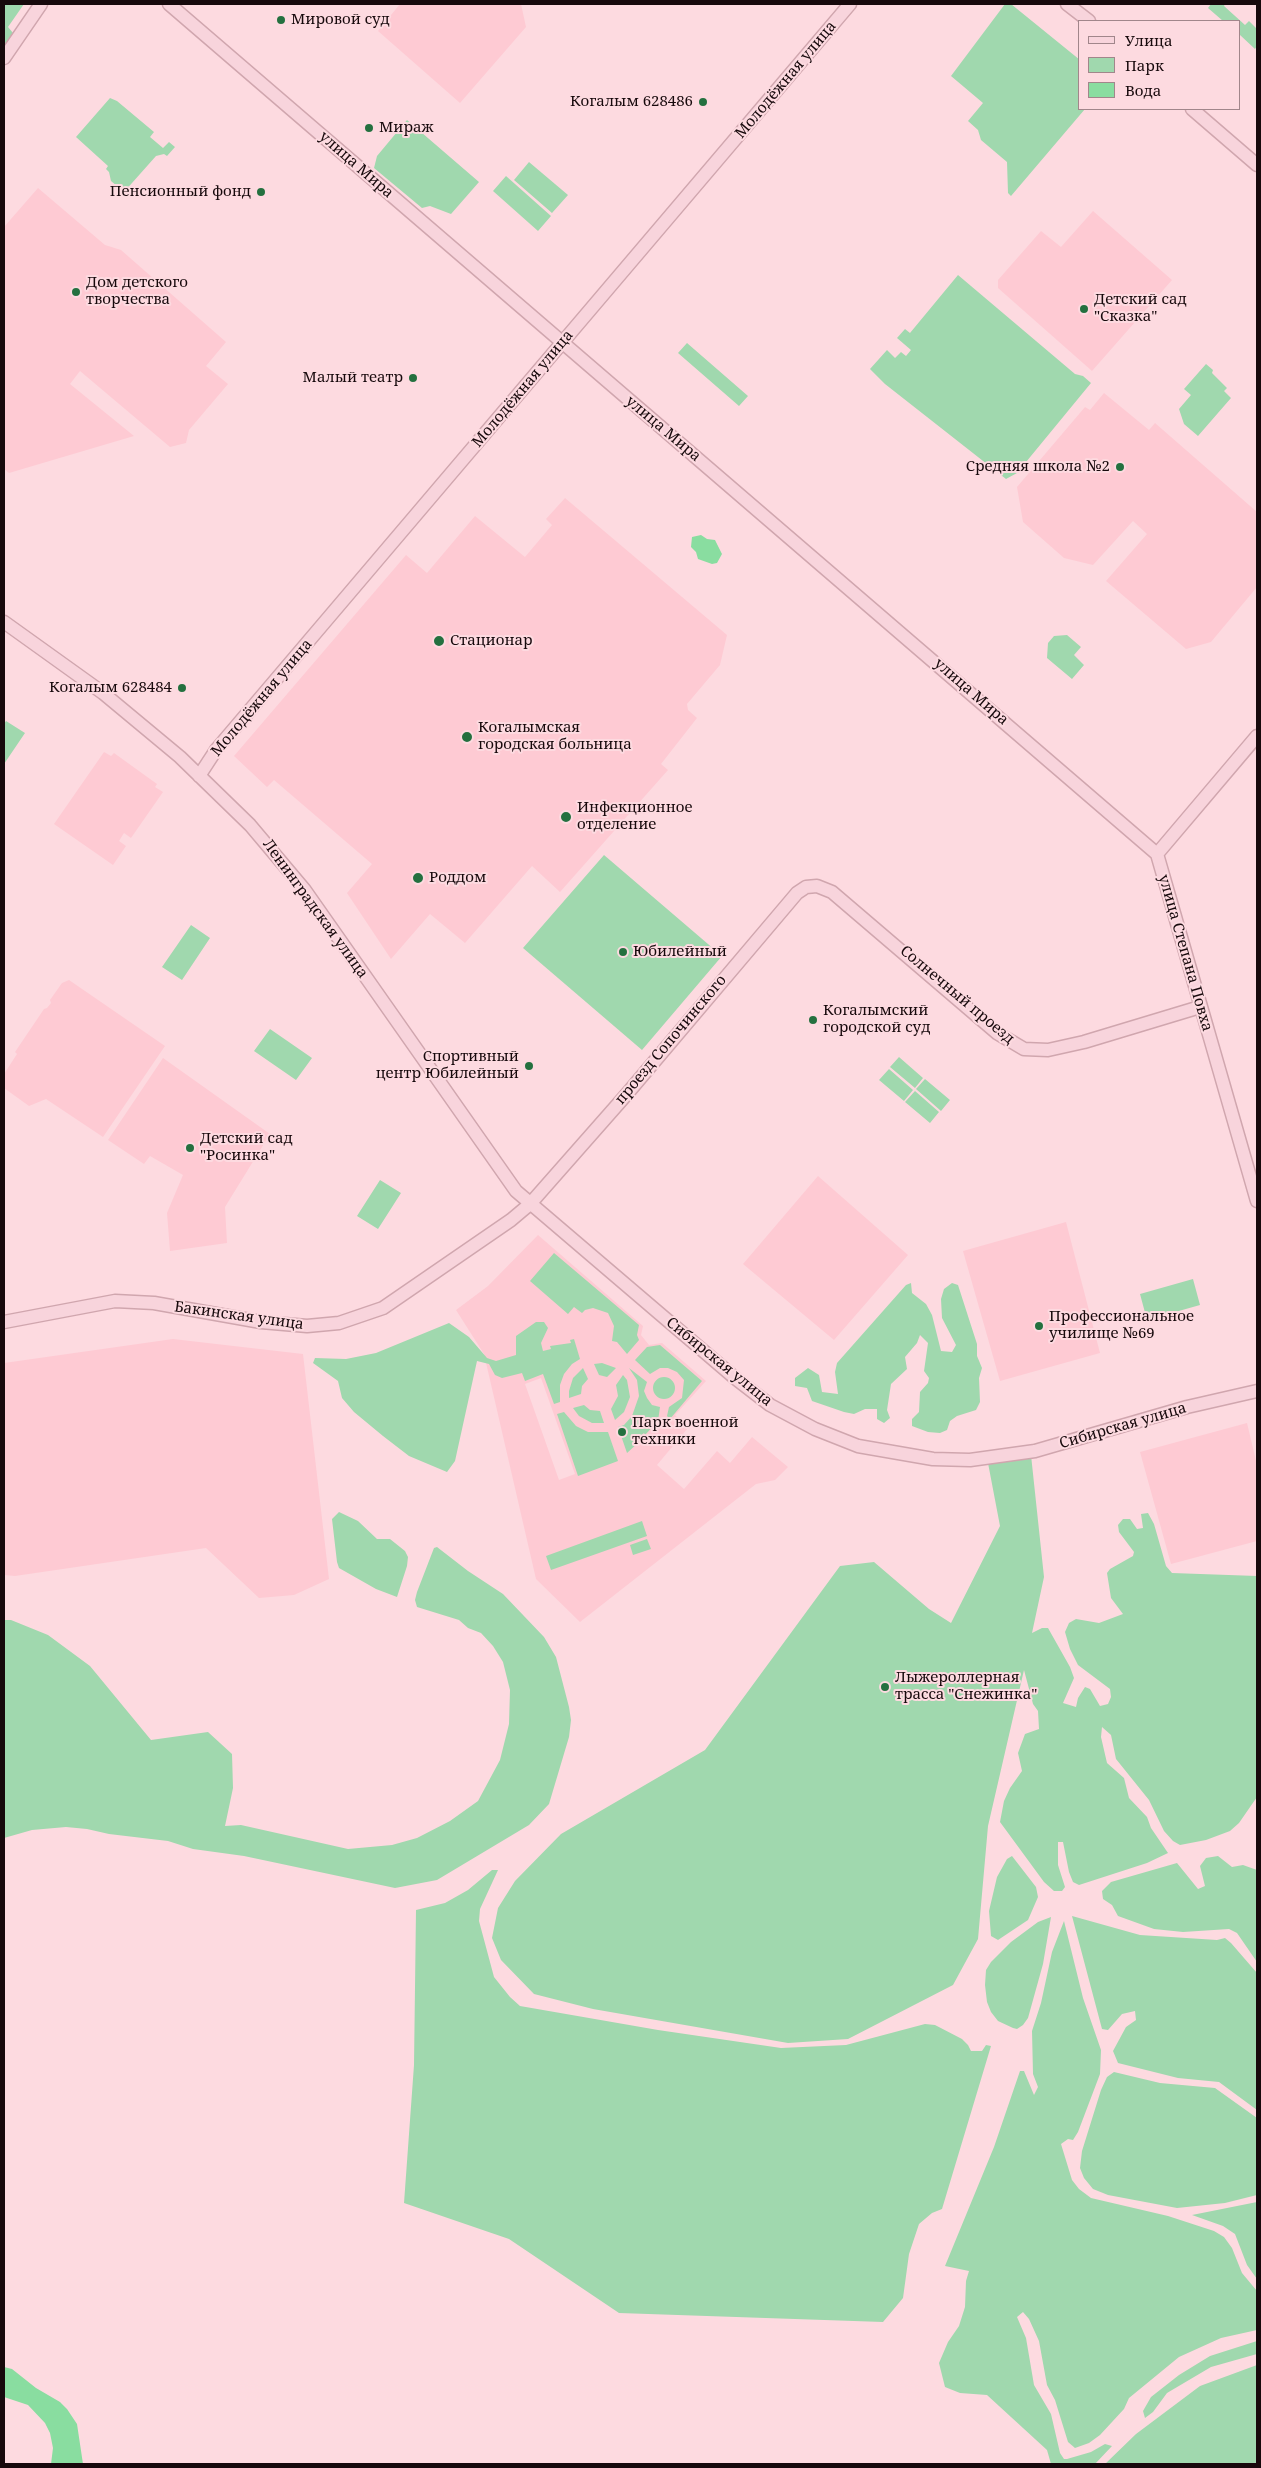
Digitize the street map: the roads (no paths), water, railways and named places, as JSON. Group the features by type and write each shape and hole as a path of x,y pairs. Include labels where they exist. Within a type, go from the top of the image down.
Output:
{"street":[{"path":"4,58 41,4"},
{"name":"улица Мира","path":"169,4 1157,854"},
{"name":"Молодёжная улица","path":"199,776 216,750 850,4"},
{"path":"1067,4 1088,20"},
{"path":"1193,110 1257,165"},
{"name":"Ленинградская улица","path":"4,622 95,686 199,776 250,825 287,866 501,1172 530,1204"},
{"name":"улица Степана Повха","path":"1257,736 1157,854 1257,1201"},
{"name":"проезд Сопочинского","path":"530,1204 626,1095 797,893 806,887 817,886"},
{"name":"Солнечный проезд","path":"817,886 826,888 842,900 997,1032 1024,1049 1048,1050 1084,1042 1200,1007"},
{"name":"Бакинская улица","path":"4,1322 86,1305 128,1301 280,1324 307,1326 340,1323 368,1315 398,1300 511,1220 530,1204"},
{"name":"Сибирская улица","path":"530,1204 750,1391 793,1419 849,1443 904,1456 933,1460 987,1459 1035,1451 1202,1403 1257,1384"},
{"name":"Сибирская улица","path":"1202,1403 1257,1391"}],"water":[{"path":"701,535 707,539 715,540 722,554 717,563 712,564 698,559 696,552 691,547 692,537"},
{"path":"4,2367 12,2369 36,2388 60,2402 67,2409 77,2424 83,2464 51,2464 53,2448 50,2433 45,2423 28,2405 4,2397"}],"place":[{"name":"Мировой суд","path":"281,20"},
{"name":"Когалым 628486","path":"703,102"},
{"name":"Мираж","path":"369,128"},
{"name":"Пенсионный фонд","path":"261,192"},
{"name":"Дом детского творчества","path":"76,292"},
{"name":"Детский сад \"Сказка\"","path":"1084,309"},
{"name":"Малый театр","path":"413,378"},
{"name":"Средняя школа №2","path":"1120,467"},
{"name":"Стационар","path":"439,641"},
{"name":"Когалым 628484","path":"182,688"},
{"name":"Когалымская городская больница","path":"467,737"},
{"name":"Инфекционное отделение","path":"566,817"},
{"name":"Роддом","path":"418,878"},
{"name":"Юбилейный","path":"623,952"},
{"name":"Когалымский городской суд","path":"813,1020"},
{"name":"Спортивный центр Юбилейный","path":"529,1066"},
{"name":"Детский сад \"Росинка\"","path":"190,1148"},
{"name":"Профессиональное училище №69","path":"1039,1326"},
{"name":"Парк военной техники","path":"622,1432"},
{"name":"Лыжероллерная трасса \"Снежинка\"","path":"885,1687"}]}
